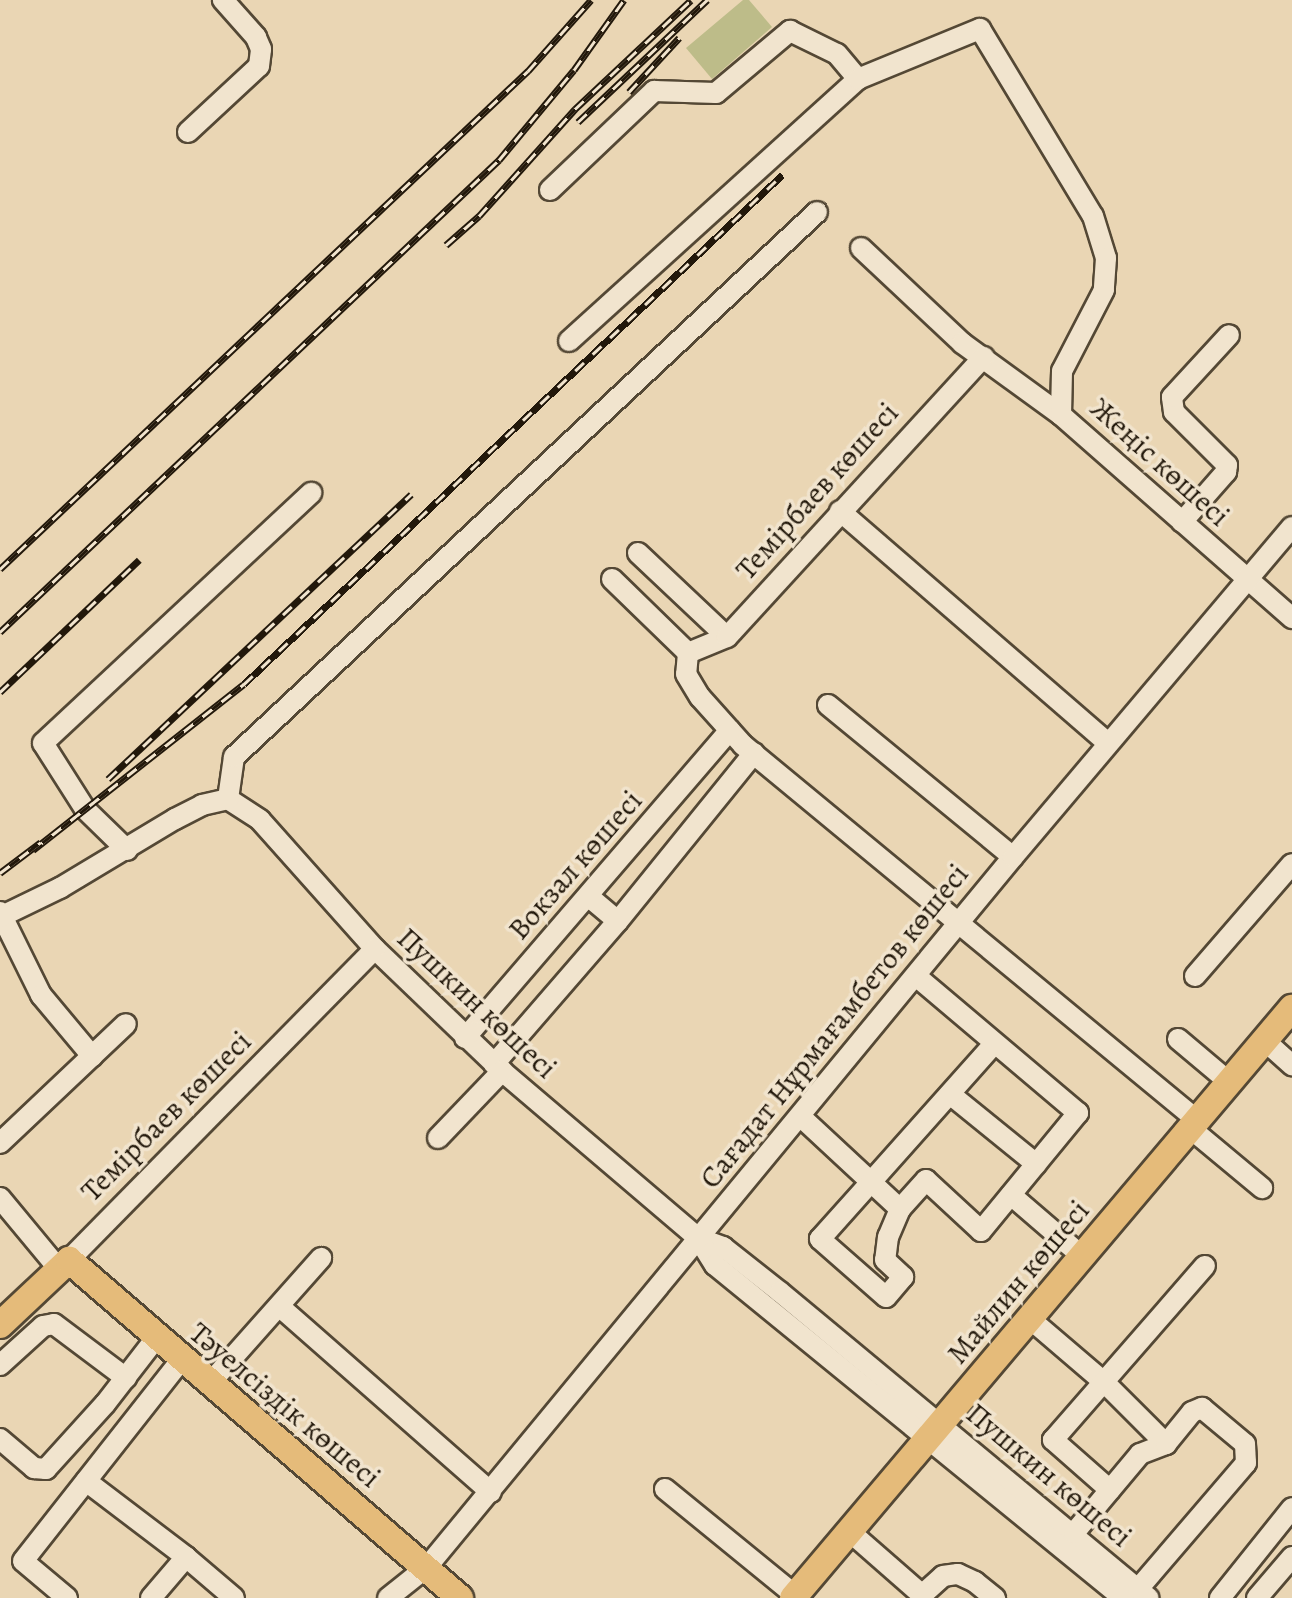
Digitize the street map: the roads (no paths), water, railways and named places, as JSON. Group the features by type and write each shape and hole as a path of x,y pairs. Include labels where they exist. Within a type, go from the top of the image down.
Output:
{"main road":[{"name":"Майлин көшесі","path":"794,1597 1292,1008"},
{"name":"Темірбаев көшесі","path":"0,1325 64,1264"},
{"name":"Тәуелсіздік көшесі","path":"64,1264 211,1382 460,1598"}],"street":[{"path":"188,132 259,66 261,49 256,37 223,0"},
{"path":"569,341 858,79 980,29 1093,216 1108,274 1104,290 1062,371 1061,415"},
{"path":"550,190 654,91 716,93 790,31 837,54 858,79"},
{"path":"92,1056 41,995 0,916 127,850 202,805 228,799 234,757 817,212"},
{"name":"Жеңіс көшесі","path":"861,248 962,343 1061,415 1292,618"},
{"path":"1182,522 1226,472 1227,465 1174,412 1172,397 1229,335"},
{"name":"Темірбаев көшесі","path":"688,653 727,637 984,357"},
{"path":"127,850 85,809 43,743 311,493"},
{"path":"840,511 1108,743"},
{"name":"Сағадат Нұрмағамбетов көшесі","path":"388,1598 427,1567 491,1492 957,924 1292,527"},
{"path":"638,553 727,637"},
{"path":"612,579 688,653 686,674 700,697 754,753 1194,1124 1262,1188"},
{"path":"828,705 1013,857"},
{"name":"Вокзал көшесі","path":"465,1038 730,730"},
{"path":"438,1138 754,753"},
{"name":"Пушкин көшесі","path":"228,799 246,807 267,827 375,949 498,1067 698,1238 1136,1595"},
{"path":"1195,976 1292,864"},
{"path":"588,896 618,921"},
{"name":"Темірбаев көшесі","path":"64,1264 375,949"},
{"path":"916,976 1078,1113 981,1231 926,1180 900,1209 888,1237 885,1260 903,1277 886,1297 820,1239 994,1044"},
{"path":"0,1143 126,1024"},
{"path":"1178,1039 1229,1082"},
{"path":"1264,1040 1292,1065"},
{"path":"950,1094 1036,1164"},
{"path":"800,1116 900,1209"},
{"path":"1011,1195 1082,1256"},
{"path":"0,1198 64,1264"},
{"path":"211,1382 321,1258"},
{"path":"1110,1490 1053,1440 1205,1266"},
{"path":"279,1306 491,1492"},
{"path":"1029,1318 1104,1382 1166,1444"},
{"path":"0,1365 43,1326 54,1324 126,1378"},
{"path":"0,1439 34,1468 46,1469 126,1378 156,1338"},
{"path":"67,1598 23,1561 182,1359"},
{"path":"1074,1533 1140,1454 1166,1444 1192,1412 1202,1408 1245,1444 1246,1463 1136,1595"},
{"name":"Пушкин көшесі","path":"934,1430 1074,1533 1136,1595"},
{"path":"86,1481 234,1598"},
{"path":"665,1489 794,1597"},
{"path":"1220,1598 1292,1508"},
{"path":"849,1531 921,1596 943,1576 958,1574 975,1582 995,1598"},
{"path":"151,1598 186,1557"},
{"path":"1257,1598 1292,1557"}],"railway":[{"path":"0,569 528,71 591,0"},
{"path":"0,632 499,160 574,70 624,0"},
{"path":"446,245 479,216 575,109 691,0"},
{"path":"578,122 707,0"},
{"path":"629,92 679,38"},
{"path":"33,850 244,684 782,175"},
{"path":"108,779 411,494"},
{"path":"0,692 139,560"},
{"path":"0,873 41,842"}]}
